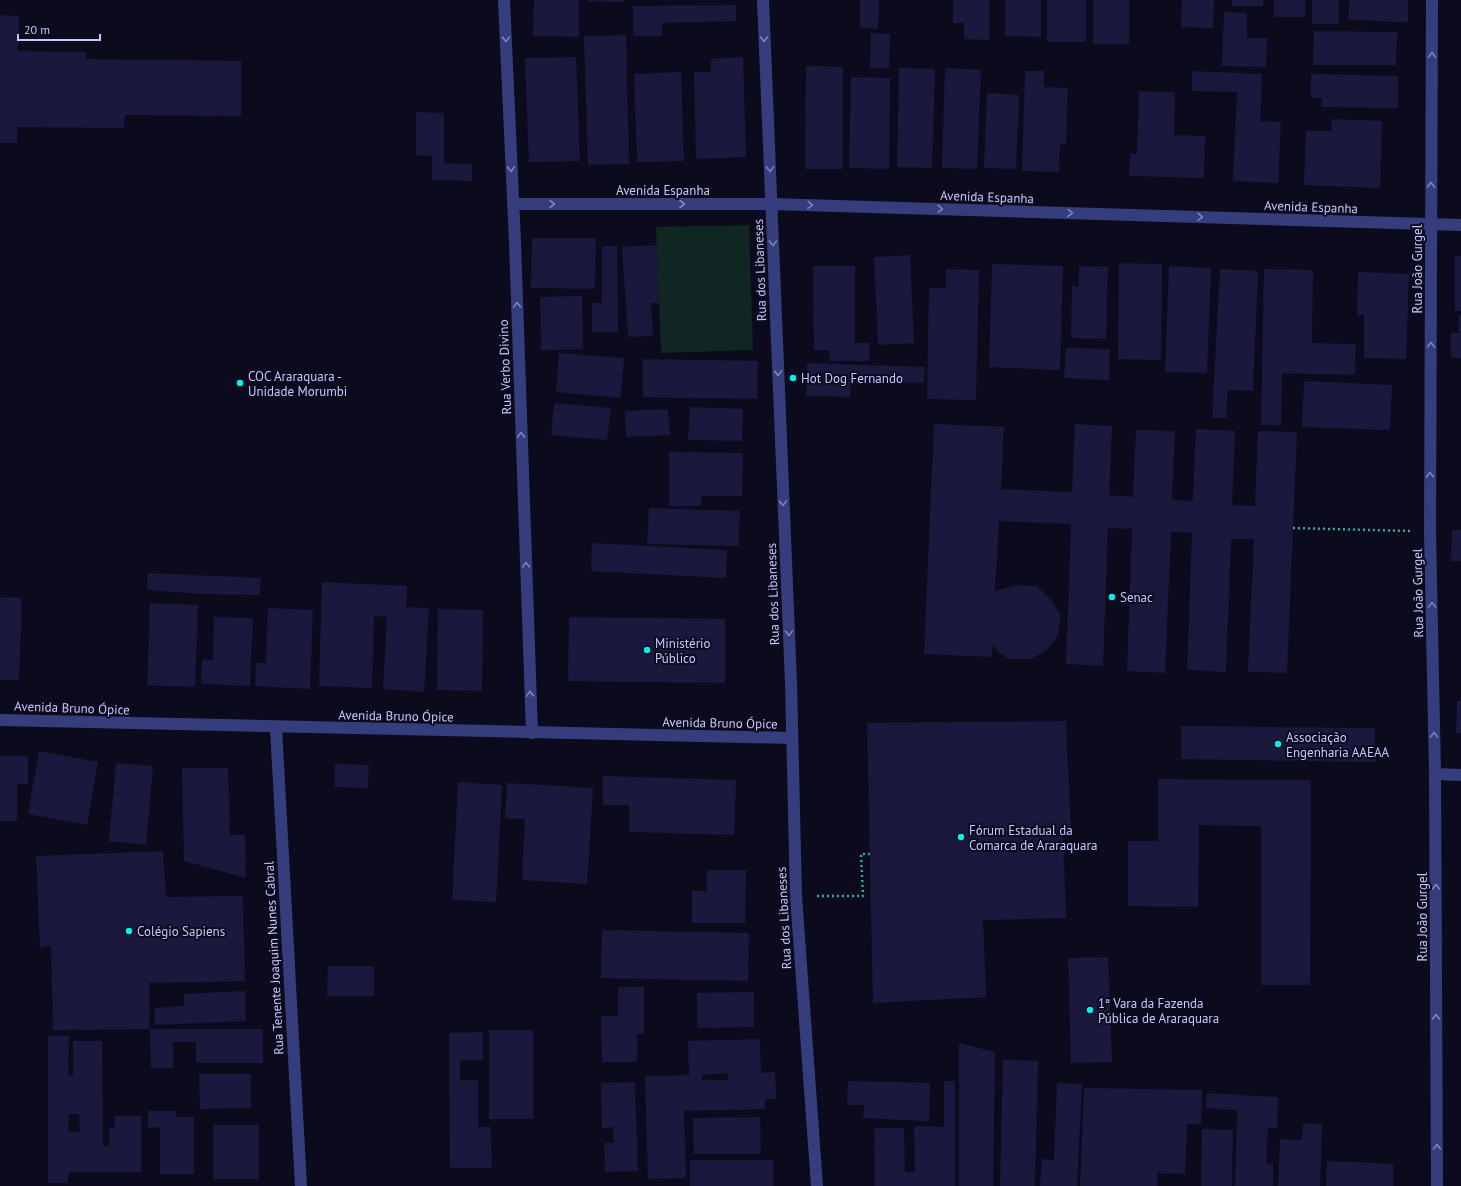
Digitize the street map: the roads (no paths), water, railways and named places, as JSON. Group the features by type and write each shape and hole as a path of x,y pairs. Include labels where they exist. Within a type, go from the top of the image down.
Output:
{"street":[{"name":"Rua Verbo Divino","path":"504,0 513,204 532,734"},
{"name":"Rua dos Libaneses","path":"763,0 790,675 796,896 816,1186"},
{"name":"Rua João Gurgel","path":"1432,0 1430,532 1435,774 1437,1186"},
{"name":"Avenida Espanha","path":"513,204 771,204 1461,225"},
{"name":"Avenida Bruno Ópice","path":"0,720 532,734 791,738"},
{"name":"Rua Tenente Joaquim Nunes Cabral","path":"276,728 301,1186"},
{"path":"1435,774 1461,775"}],"place":[{"name":"Hot Dog Fernando","path":"793,378"},
{"name":"COC Araraquara - Unidade Morumbi","path":"240,383"},
{"name":"Senac","path":"1112,597"},
{"name":"Ministério Público","path":"647,650"},
{"name":"Associação Engenharia AAEAA","path":"1278,744"},
{"name":"Fórum Estadual da Comarca de Araraquara","path":"961,837"},
{"name":"Colégio Sapiens","path":"129,931"},
{"name":"1ª Vara da Fazenda Pública de Araraquara","path":"1090,1010"}]}
